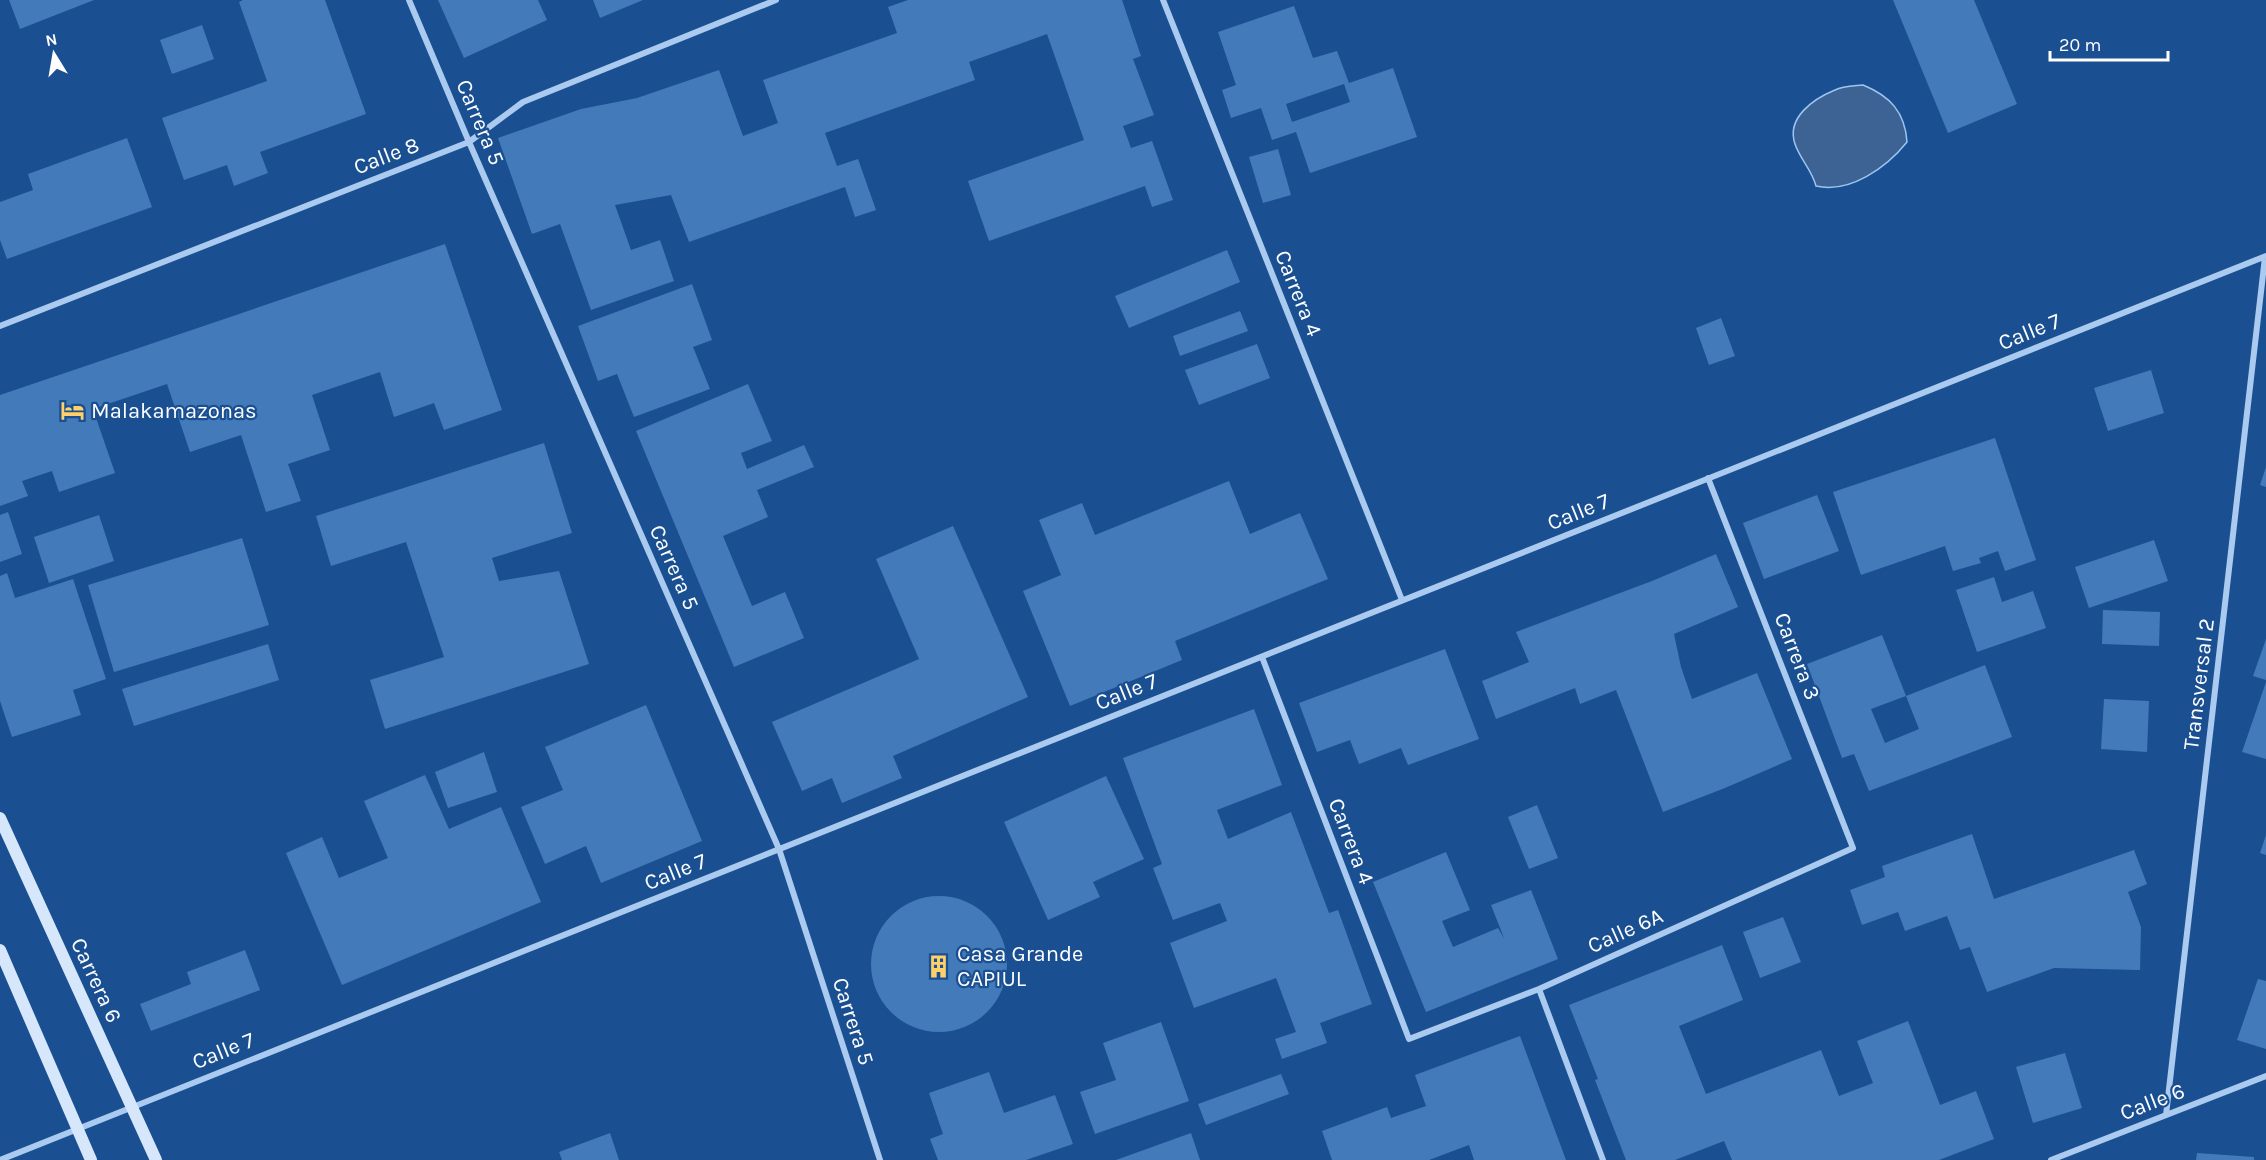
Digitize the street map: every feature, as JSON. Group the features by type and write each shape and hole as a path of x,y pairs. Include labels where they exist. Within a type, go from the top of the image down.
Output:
{"main road":[{"name":"Carrera 6","path":"0,818 156,1160"},
{"path":"0,950 91,1160"}],"street":[{"name":"Carrera 5","path":"409,0 779,849 880,1160"},
{"name":"Calle 8","path":"0,326 469,142 523,102 776,0"},
{"name":"Carrera 4","path":"1163,0 1402,600"},
{"name":"Calle 7","path":"0,1160 2265,257"},
{"name":"Transversal 2","path":"2166,1115 2265,257"},
{"name":"Carrera 3","path":"1708,478 1853,848"},
{"name":"Carrera 4","path":"1262,657 1409,1039"},
{"name":"Calle 6A","path":"1409,1039 1539,989 1853,848"},
{"path":"1539,989 1603,1160"},
{"name":"Calle 6","path":"2051,1160 2266,1076"}],"water":[{"path":"1863,85 1881,94 1894,106 1903,122 1907,142 1889,161 1867,176 1842,186 1816,186 1795,144 1794,126 1803,111 1818,99 1841,88"}],"building":[{"path":"9,0 94,0 20,29"},
{"path":"243,0 325,0 366,114 260,152 268,173 234,186 227,165 184,180 162,118 267,81 239,2"},
{"path":"438,0 538,0 547,20 464,58"},
{"path":"593,0 643,0 600,18"},
{"path":"908,0 1122,0 1141,56 1133,59 1154,115 1123,126 1131,148 1152,141 1173,200 1152,207 1145,186 989,241 968,181 1084,140 1047,34 969,62 975,80 825,133 837,166 858,159 876,210 855,217 845,187 689,242 671,195 615,205 631,250 660,240 674,281 591,310 560,224 532,234 498,138 581,109 637,98 719,70 743,136 778,123 763,80 897,33 888,7"},
{"path":"1893,0 1974,0 2017,104 1948,133"},
{"path":"1294,6 1313,58 1337,51 1349,83 1393,68 1417,137 1310,173 1296,132 1272,140 1261,108 1231,118 1222,90 1236,85 1218,32","holes":["1344,84 1350,102 1292,122 1286,104"]},
{"path":"202,25 214,59 172,74 160,40"},
{"path":"127,138 152,207 7,259 0,240 0,202 33,190 28,174"},
{"path":"1278,149 1291,195 1263,203 1249,157"},
{"path":"445,244 502,410 444,430 434,403 394,417 380,372 312,395 330,450 288,464 301,501 266,512 241,435 190,452 167,384 93,409 115,473 59,492 52,471 22,481 28,496 0,506 0,395"},
{"path":"1227,250 1240,282 1129,328 1115,296"},
{"path":"692,284 712,340 693,347 710,389 634,417 617,374 598,381 578,326"},
{"path":"1240,311 1248,331 1180,356 1173,336"},
{"path":"1721,318 1735,356 1709,365 1696,328"},
{"path":"1257,344 1270,378 1199,405 1185,370"},
{"path":"2151,370 2164,413 2108,431 2094,388"},
{"path":"748,384 772,441 741,453 747,469 804,445 814,467 757,490 768,517 723,536 752,606 785,592 804,638 734,667 636,431"},
{"path":"1995,438 2036,560 2005,571 1998,551 1979,558 1981,563 1953,571 1945,546 1861,575 1833,492"},
{"path":"544,443 572,533 492,558 499,581 559,571 589,664 385,729 370,680 444,657 406,542 331,566 316,516"},
{"path":"2266,467 2266,487 2260,485"},
{"path":"1229,481 1250,534 1300,513 1328,579 1175,641 1182,660 1070,706 1023,591 1061,575 1039,520 1082,503 1095,535"},
{"path":"1817,495 1839,551 1764,579 1743,523"},
{"path":"8,512 22,554 0,562 0,515"},
{"path":"99,515 114,561 49,583 34,537"},
{"path":"953,526 1028,697 893,756 902,778 842,803 832,778 802,791 772,722 919,659 876,559"},
{"path":"242,538 269,625 114,672 88,585"},
{"path":"2154,540 2168,581 2089,608 2075,567"},
{"path":"1716,554 1738,607 1674,634 1681,667 1692,699 1757,673 1792,759 1663,812 1616,690 1580,704 1575,688 1496,719 1482,681 1529,662 1516,632 1652,581"},
{"path":"7,573 15,598 73,579 106,679 73,690 81,715 12,737 0,701 0,576"},
{"path":"1994,577 2002,602 2033,591 2046,628 1977,652 1956,590"},
{"path":"2103,610 2160,612 2159,646 2102,644"},
{"path":"1882,635 1906,696 1985,665 2012,737 1869,791 1854,754 1842,758 1807,664","holes":["1906,696 1919,729 1885,743 1871,709"]},
{"path":"2266,639 2266,680 2253,676"},
{"path":"268,644 279,680 134,726 122,689"},
{"path":"1445,649 1479,739 1408,765 1401,748 1359,764 1350,740 1317,752 1299,703"},
{"path":"2266,682 2266,759 2242,752"},
{"path":"2104,699 2149,701 2147,752 2101,749"},
{"path":"646,705 702,841 601,883 586,846 545,864 521,807 563,790 545,747"},
{"path":"1254,709 1282,785 1217,810 1228,839 1291,812 1329,913 1338,910 1372,1004 1320,1023 1327,1043 1282,1059 1275,1039 1296,1032 1276,978 1194,1008 1170,943 1227,921 1220,903 1173,920 1153,868 1162,864 1123,758"},
{"path":"484,752 497,792 448,808 435,772"},
{"path":"425,775 449,829 501,807 541,902 342,985 286,853 322,837 339,878 388,858 364,801"},
{"path":"1106,776 1144,859 1093,882 1100,897 1048,920 1004,822"},
{"path":"1537,805 1558,858 1529,869 1508,817"},
{"path":"1972,834 1994,899 2134,850 2147,884 2128,892 2141,927 2140,970 2054,968 1987,992 1970,947 1960,950 1947,916 1905,931 1898,912 1862,925 1850,890 1885,877 1882,866"},
{"path":"2266,835 2266,855 2260,853"},
{"path":"1446,852 1470,910 1442,921 1453,947 1498,928 1504,938 1491,905 1531,890 1558,959 1426,1012 1373,882"},
{"name":"Casa Grande CAPIUL","path":"939,896 965,901 977,907 987,916 996,926 1002,938 1007,964 1002,990 996,1002 987,1012 977,1021 965,1027 939,1032 913,1027 901,1021 891,1012 882,1002 876,990 871,964 876,938 882,926 891,916 901,907 913,901"},
{"path":"1783,917 1801,962 1760,978 1743,932"},
{"path":"1722,945 1743,1000 1679,1026 1706,1094 1821,1050 1839,1096 1873,1083 1857,1041 1908,1021 1940,1105 1976,1091 1994,1139 1939,1160 1732,1160 1724,1141 1675,1160 1626,1160 1569,1005"},
{"path":"245,950 260,990 151,1031 140,1004 191,984 187,972"},
{"path":"2258,979 2266,981 2266,1049 2237,1040"},
{"path":"1161,1022 1189,1101 1095,1134 1080,1092 1116,1080 1103,1043"},
{"path":"1520,1036 1566,1160 1474,1160 1469,1145 1429,1160 1332,1160 1322,1131 1387,1107 1391,1118 1426,1106 1415,1075"},
{"path":"2065,1053 2082,1108 2033,1123 2016,1067"},
{"path":"989,1072 1004,1113 1055,1095 1073,1144 1026,1160 938,1160 930,1139 943,1134 929,1093"},
{"path":"1281,1074 1289,1094 1206,1125 1198,1104"},
{"path":"610,1133 619,1160 562,1160 559,1152"},
{"path":"1191,1133 1200,1160 1116,1160"},
{"path":"2197,1153 2254,1157 2254,1160 2196,1160"}],"place":[{"name":"Malakamazonas","path":"73,410"},
{"name":"Casa Grande CAPIUL","path":"939,966"}]}
